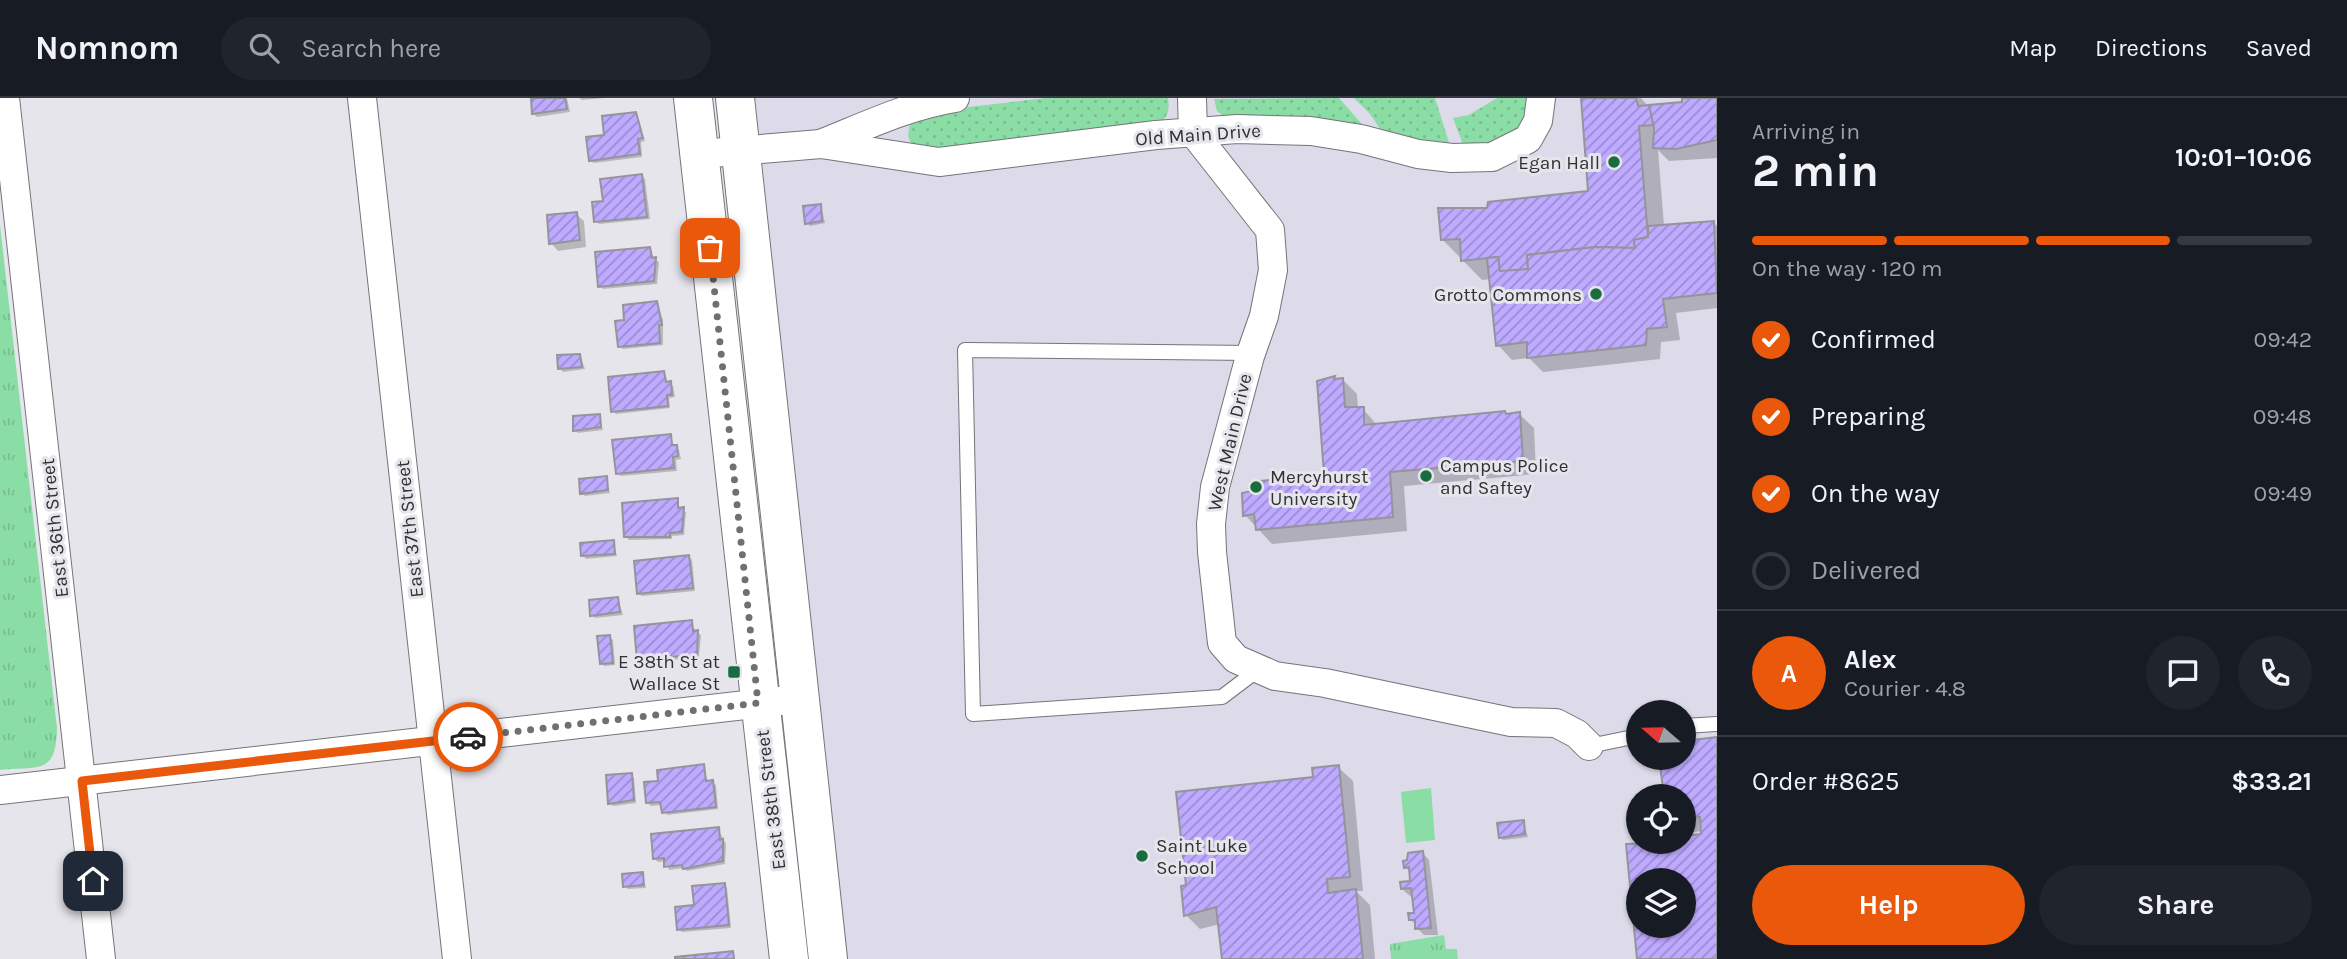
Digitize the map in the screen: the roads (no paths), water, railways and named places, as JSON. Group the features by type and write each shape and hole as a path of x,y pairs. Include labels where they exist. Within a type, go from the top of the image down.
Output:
{"main road":[{"name":"East 38th Street","path":"693,98 758,703 789,959"},
{"path":"735,98 828,959"}],"street":[{"name":"East 36th Street","path":"5,98 101,959"},
{"name":"East 37th Street","path":"362,98 457,959"},
{"name":"Old Main Drive","path":"821,144 907,108 955,98"},
{"path":"1192,98 1193,132"},
{"name":"Old Main Drive","path":"699,154 821,144 939,162 1237,129 1311,131 1418,154 1452,158 1492,158 1528,139 1538,121 1541,98"},
{"name":"West Main Drive","path":"1193,132 1270,230 1273,271 1264,316 1251,353 1215,487 1211,524 1222,643 1236,659 1275,676 1325,683 1511,722 1556,723 1577,734 1589,746"},
{"path":"0,790 801,699"}],"lane":[{"path":"1251,353 965,349 973,714 1222,697 1259,669"},
{"path":"1696,725 1717,724"},
{"path":"1589,746 1626,738"}],"place":[{"name":"Egan Hall","path":"1614,162"},
{"name":"Grotto Commons","path":"1596,294"},
{"name":"Campus Police and Saftey","path":"1426,476"},
{"name":"Mercyhurst University","path":"1256,487"},
{"name":"E 38th St at Wallace St","path":"734,672"},
{"name":"Saint Luke School","path":"1142,856"}]}
